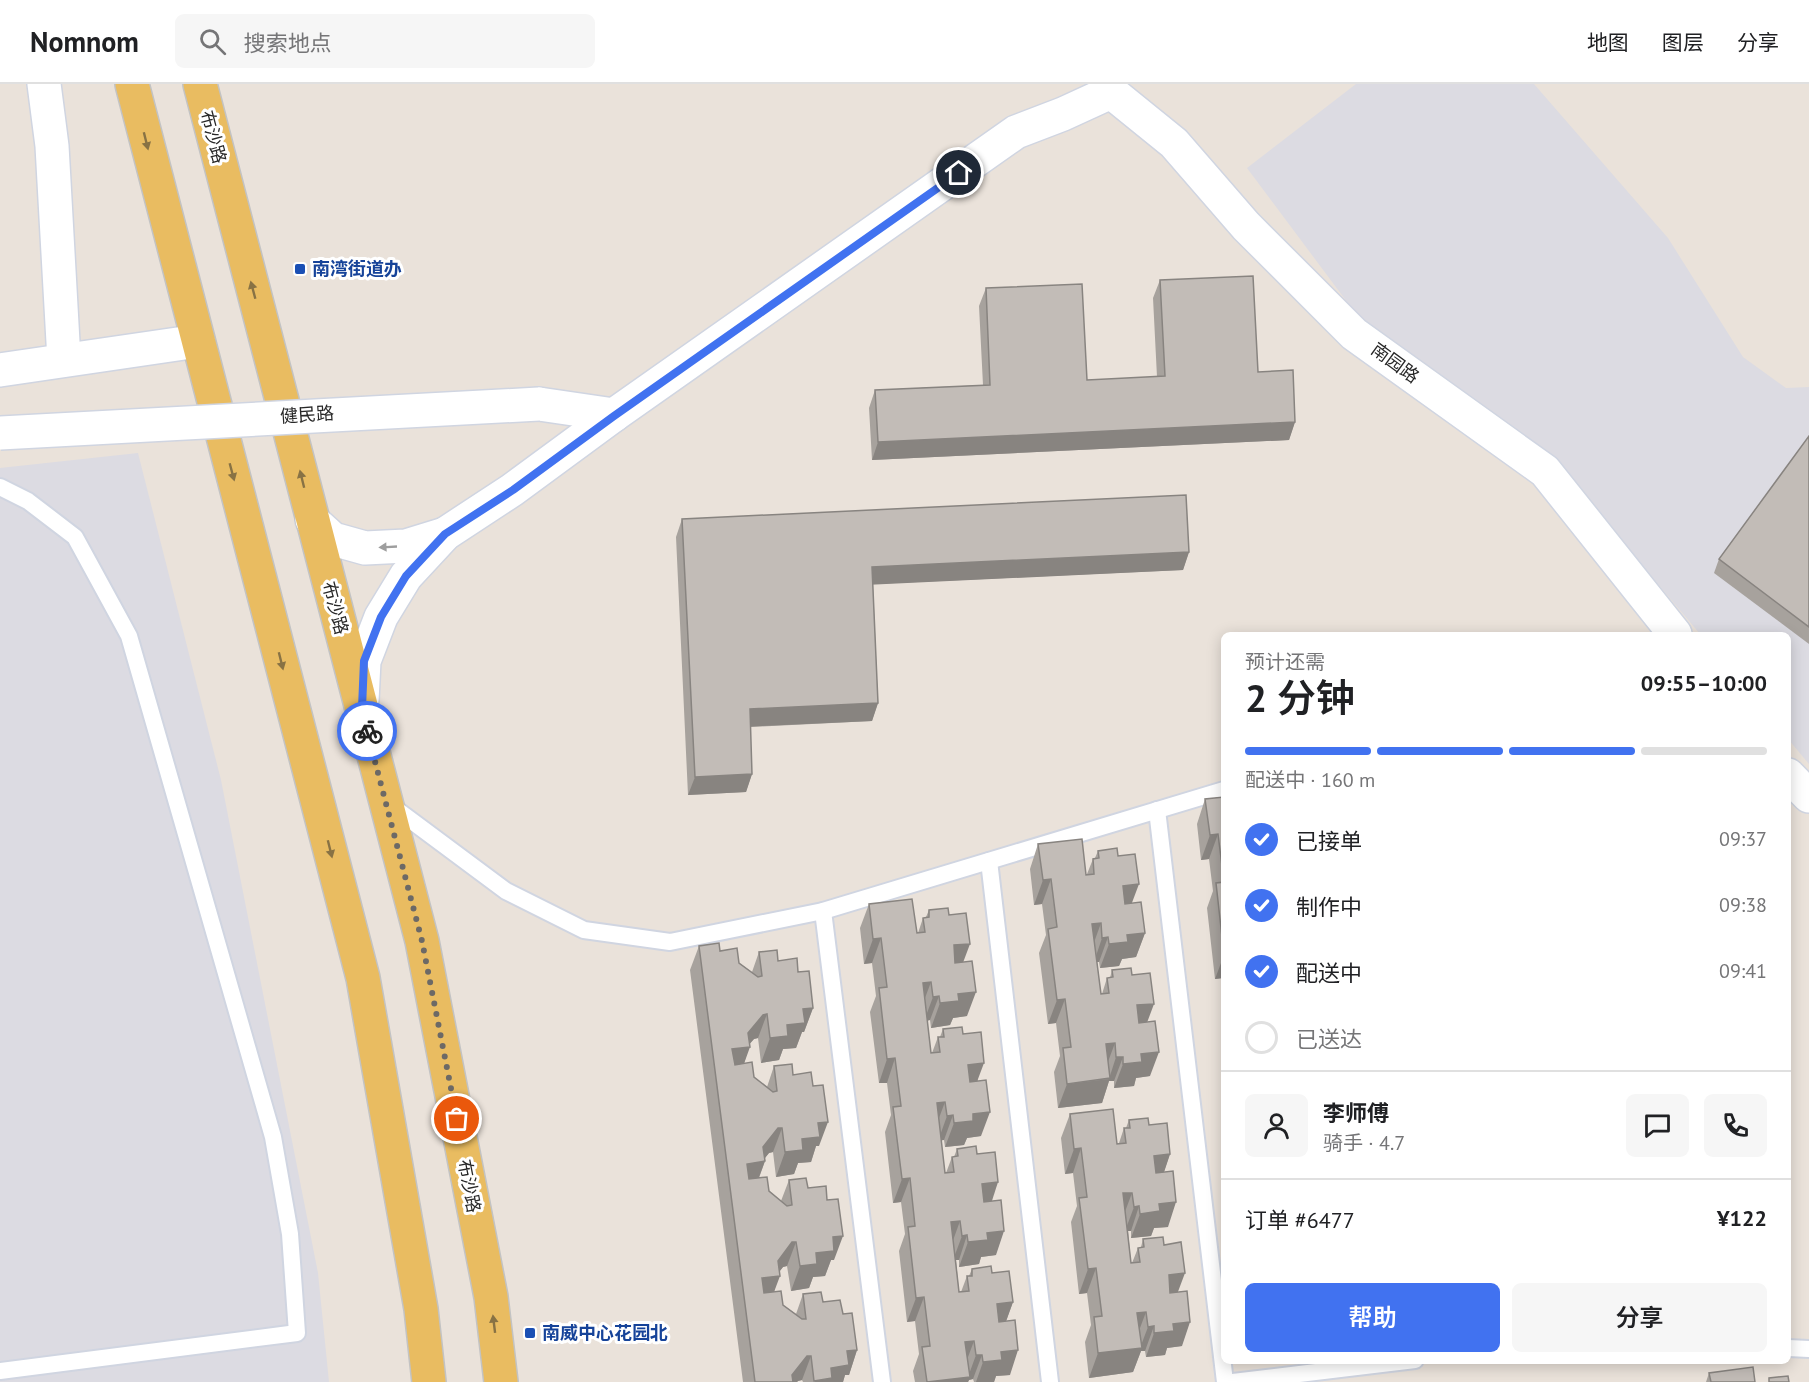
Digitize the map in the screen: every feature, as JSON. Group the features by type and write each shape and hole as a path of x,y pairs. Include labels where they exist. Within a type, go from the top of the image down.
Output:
{"main road":[{"path":"132,84 363,978 421,1309 429,1382"},
{"name":"布沙路","path":"200,84 422,941 491,1297 501,1382"}],"street":[{"path":"44,84 52,146 64,360"},
{"path":"362,708 364,661 381,617 406,576 445,534 513,490 1016,132 1067,99 1124,88"},
{"name":"南园路","path":"1124,88 1246,226 1354,334 1545,471 1672,632"},
{"path":"0,370 198,341"},
{"name":"健民路","path":"0,433 539,404 614,416"},
{"path":"312,519 333,539 365,548 406,546 445,534"},
{"path":"1791,778 1809,796"}],"lane":[{"path":"0,487 28,501 75,537 129,636 273,1137 290,1233 297,1333 0,1371"},
{"path":"386,802 506,891 584,930 670,942 823,911 1221,791"},
{"path":"1157,810 1221,1348"},
{"path":"989,861 1050,1382"},
{"path":"823,911 882,1382"},
{"path":"1791,1348 1809,1349"},
{"path":"1223,1364 1225,1382"},
{"path":"1233,1382 1380,1364"}],"shaded area":[{"path":"1356,84 1534,84 1668,238 1743,357 1786,388 1809,387 1809,764 1791,743 1791,632 1698,632 1552,458 1359,318 1247,168"},
{"path":"138,453 221,780 318,1273 329,1382 0,1382 0,468"}],"building":[{"path":"1253,276 1258,372 1293,370 1295,422 878,442 875,390 990,385 986,288 1082,284 1087,380 1165,376 1160,280"},
{"path":"1809,436 1809,627 1719,559"},
{"path":"1186,495 1189,552 872,567 878,703 750,709 752,774 695,777 682,519"},
{"path":"1221,797 1221,858 1218,834 1210,835 1205,799"},
{"path":"1082,839 1086,875 1094,874 1093,859 1099,858 1098,851 1117,848 1118,856 1135,854 1139,884 1123,886 1125,904 1141,902 1145,933 1127,935 1128,942 1109,944 1108,937 1102,938 1101,923 1092,924 1101,994 1109,993 1107,978 1113,977 1112,970 1131,968 1132,975 1150,973 1154,1004 1137,1005 1139,1023 1155,1021 1159,1052 1141,1054 1142,1062 1123,1064 1123,1057 1116,1057 1115,1043 1106,1044 1110,1078 1067,1084 1063,1048 1071,1047 1065,999 1057,1000 1048,929 1057,927 1051,879 1043,880 1038,844"},
{"path":"1221,882 1221,928 1216,883"},
{"path":"912,899 917,933 925,932 923,918 929,917 929,910 948,908 949,915 966,913 970,944 954,945 955,963 972,961 976,992 958,994 959,1001 940,1003 939,996 933,997 931,982 923,983 931,1053 940,1052 938,1037 944,1037 943,1029 962,1027 963,1034 981,1032 984,1063 968,1065 970,1082 986,1080 990,1112 973,1114 973,1121 954,1123 953,1115 947,1116 945,1102 937,1103 945,1173 954,1172 952,1157 958,1156 957,1149 976,1146 977,1154 995,1152 998,1182 982,1184 984,1202 1001,1200 1004,1231 987,1233 988,1240 968,1242 967,1235 962,1236 960,1221 951,1222 959,1292 969,1291 967,1276 972,1276 972,1269 991,1266 992,1273 1009,1271 1013,1302 997,1304 999,1322 1015,1320 1018,1350 1001,1352 1002,1360 983,1362 982,1355 976,1355 974,1341 965,1342 970,1377 927,1382 922,1347 930,1346 924,1297 916,1298 908,1227 915,1226 910,1178 902,1179 893,1107 901,1106 895,1058 887,1059 879,988 887,987 881,938 873,939 869,904"},
{"path":"719,943 720,951 737,948 739,963 758,977 762,976 759,952 777,950 778,961 797,958 798,972 809,971 813,1008 803,1009 805,1023 787,1025 788,1036 770,1038 767,1014 763,1015 748,1033 750,1047 732,1049 735,1065 752,1062 754,1077 773,1092 777,1091 774,1066 792,1064 793,1075 811,1072 813,1086 823,1085 828,1122 818,1123 820,1137 802,1139 803,1150 785,1152 782,1128 778,1128 763,1147 765,1161 747,1164 749,1179 767,1177 769,1191 787,1206 792,1205 789,1180 806,1178 808,1188 826,1186 827,1200 838,1199 843,1236 833,1237 834,1251 816,1253 817,1264 800,1266 796,1242 792,1242 778,1261 780,1276 762,1278 764,1293 781,1291 783,1305 802,1319 806,1319 803,1294 821,1292 823,1302 840,1300 843,1314 852,1313 857,1350 847,1351 849,1365 831,1368 832,1378 814,1381 811,1356 807,1356 792,1375 793,1382 755,1382 699,946"},
{"path":"1113,1109 1117,1144 1126,1143 1124,1128 1130,1128 1129,1120 1148,1118 1149,1125 1167,1123 1170,1154 1154,1156 1156,1173 1173,1171 1176,1202 1159,1204 1160,1211 1140,1214 1139,1206 1134,1207 1132,1193 1123,1193 1131,1263 1140,1262 1138,1248 1144,1247 1143,1239 1163,1237 1164,1245 1181,1242 1185,1273 1169,1275 1170,1293 1187,1291 1190,1322 1173,1324 1174,1331 1154,1333 1154,1326 1148,1327 1146,1312 1137,1313 1142,1348 1098,1353 1094,1317 1102,1316 1096,1268 1088,1269 1079,1198 1087,1197 1081,1148 1074,1149 1070,1114"},
{"path":"1753,1367 1755,1382 1711,1382 1709,1373"},
{"path":"1788,1376 1789,1382 1769,1382 1769,1378"}],"way so far":[{"path":"367,731 422,941 457,1119"}],"place":[{"name":"南湾街道办","path":"300,269"},
{"name":"南威中心花园北","path":"530,1333"}],"route":[{"path":"367,731 362,708 364,661 381,617 406,576 445,534 513,490 614,416 959,173"}]}
